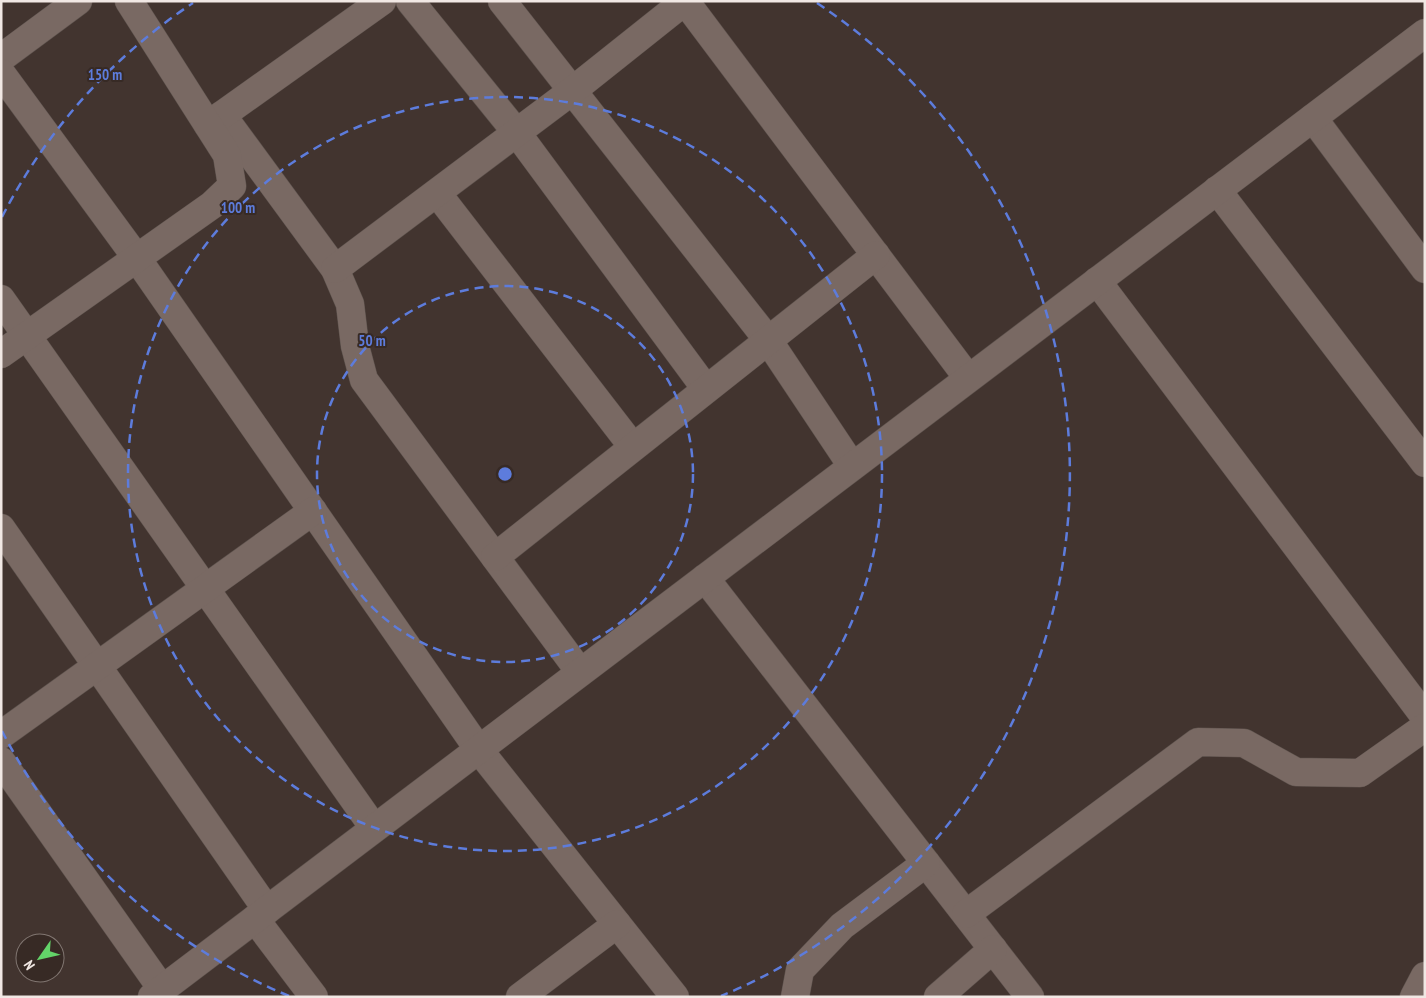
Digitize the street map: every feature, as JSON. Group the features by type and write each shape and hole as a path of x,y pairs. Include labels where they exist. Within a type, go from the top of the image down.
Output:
{"street":[{"path":"1,58 78,1"},
{"path":"129,1 215,120 336,269 350,304 355,346 364,380 580,672"},
{"path":"215,120 382,1"},
{"path":"410,1 517,133 706,389"},
{"path":"502,1 768,340 852,466"},
{"path":"336,269 572,91 685,1 968,378"},
{"path":"1,761 157,993 1425,33"},
{"path":"1,72 136,257 478,750 676,997"},
{"path":"1313,118 1425,269"},
{"path":"1,354 212,205 232,186 227,156 215,120"},
{"path":"1217,190 1425,463"},
{"path":"437,193 633,447"},
{"path":"495,557 876,255"},
{"path":"1097,281 1425,717"},
{"path":"1,299 374,828"},
{"path":"1,735 313,511"},
{"path":"1,528 98,666 314,997"},
{"path":"704,578 1030,997"},
{"path":"966,914 1198,742 1244,743 1296,772 1360,773 1425,727"},
{"path":"795,997 800,970 842,926 926,863"},
{"path":"520,997 617,924"},
{"path":"938,997 993,949"},
{"path":"1414,997 1425,976"}]}
